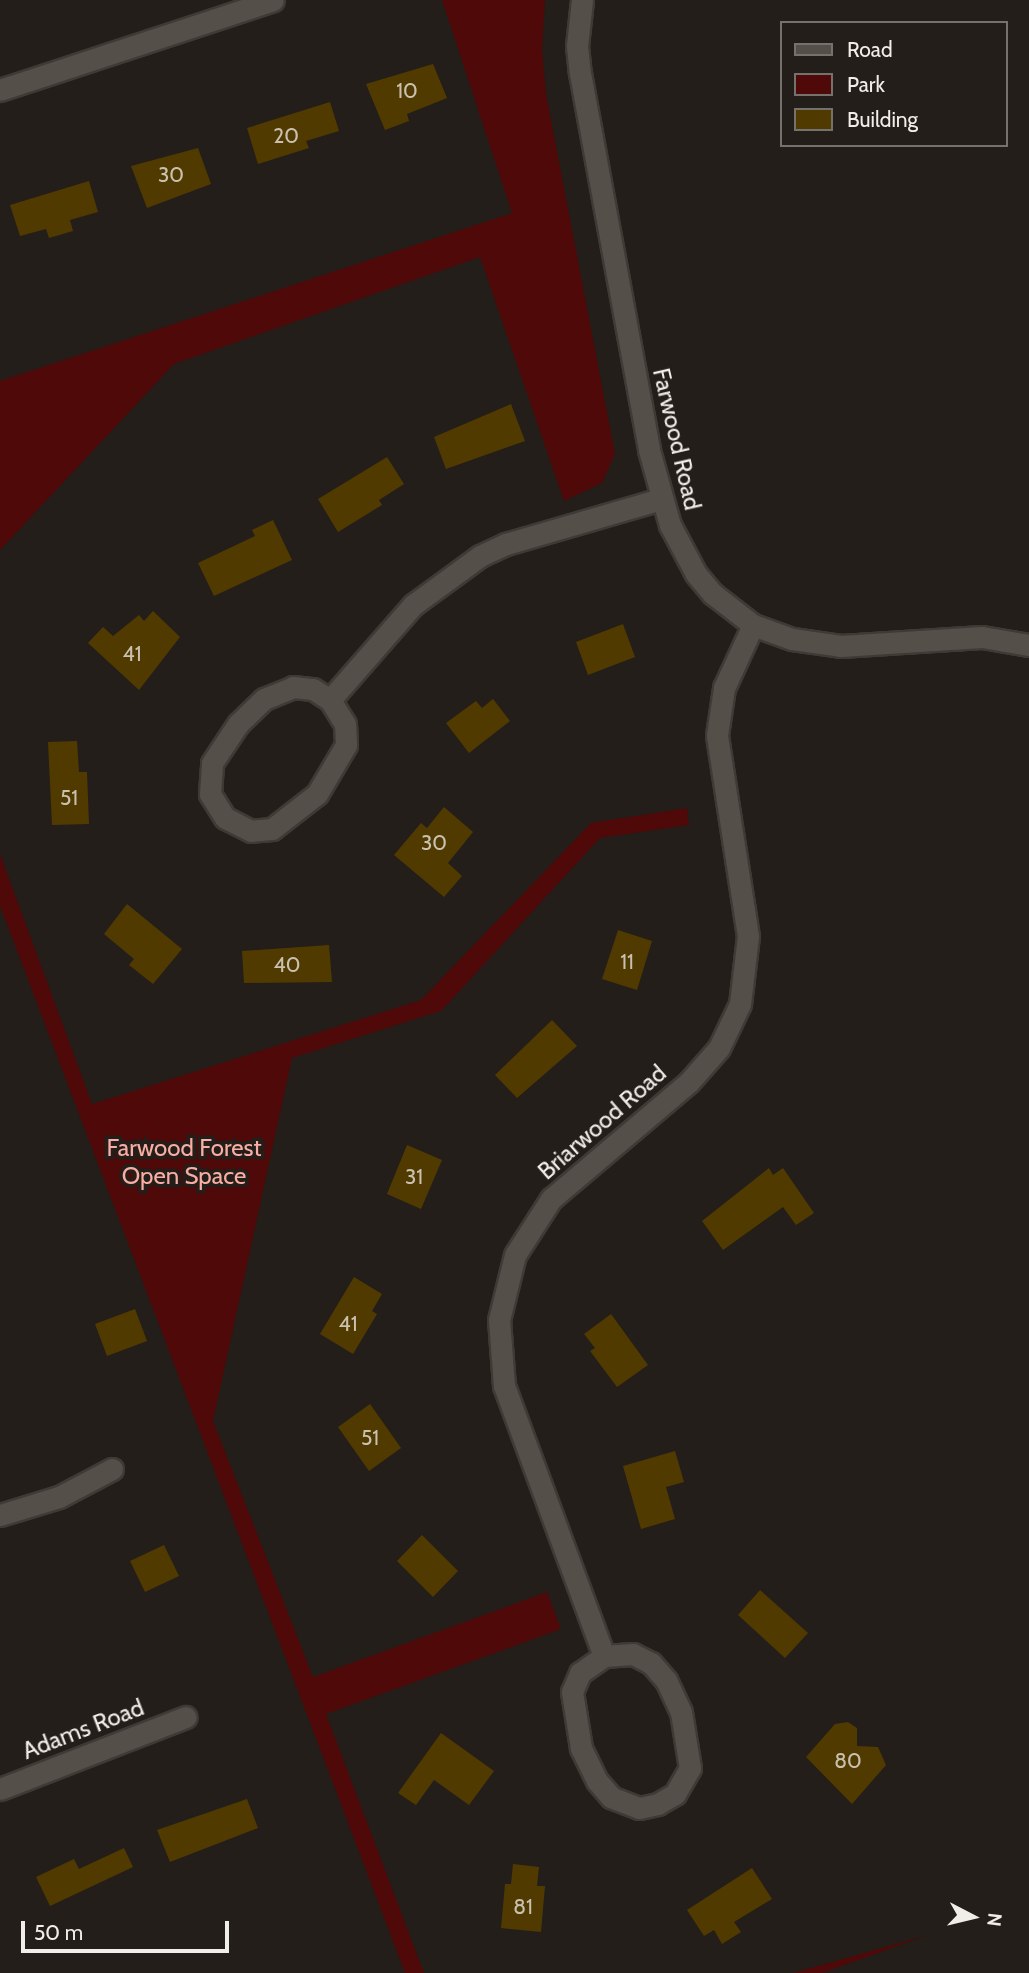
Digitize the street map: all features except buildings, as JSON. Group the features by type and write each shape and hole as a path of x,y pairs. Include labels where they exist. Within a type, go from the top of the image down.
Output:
{"street":[{"path":"0,90 274,0"},
{"name":"Farwood Road","path":"582,0 577,46 580,73 661,499 696,574 752,625 792,639 841,646 953,637 1029,645"},
{"path":"330,700 413,605 468,562 506,544 661,499"},
{"name":"Briarwood Road","path":"604,1656 504,1386 499,1320 515,1255 551,1199 689,1082 719,1048 740,1004 748,936 717,735 724,688 752,625"},
{"path":"303,687 330,700 345,724 346,745 317,794 291,819 272,829 251,831 225,818 210,794 209,773 238,724 264,699 283,689 303,687"},
{"path":"0,1515 59,1497 112,1469"},
{"path":"633,1654 651,1663 681,1712 690,1768 681,1787 658,1804 639,1808 611,1797 597,1780 581,1748 572,1692 580,1673 604,1656 633,1654"},
{"name":"Adams Road","path":"0,1789 186,1717"}],"green space":[{"path":"442,0 545,0 542,49 546,94 615,454 602,483 564,501 480,257 174,364 0,550 0,381 512,213"},
{"name":"Farwood Forest Open Space","path":"687,808 689,825 600,838 441,1011 292,1058 213,1421 313,1677 547,1592 561,1629 326,1714 424,1973 405,1973 0,906 0,854 92,1104 421,1000 591,823"},
{"path":"928,1935 822,1973 793,1973"}]}
